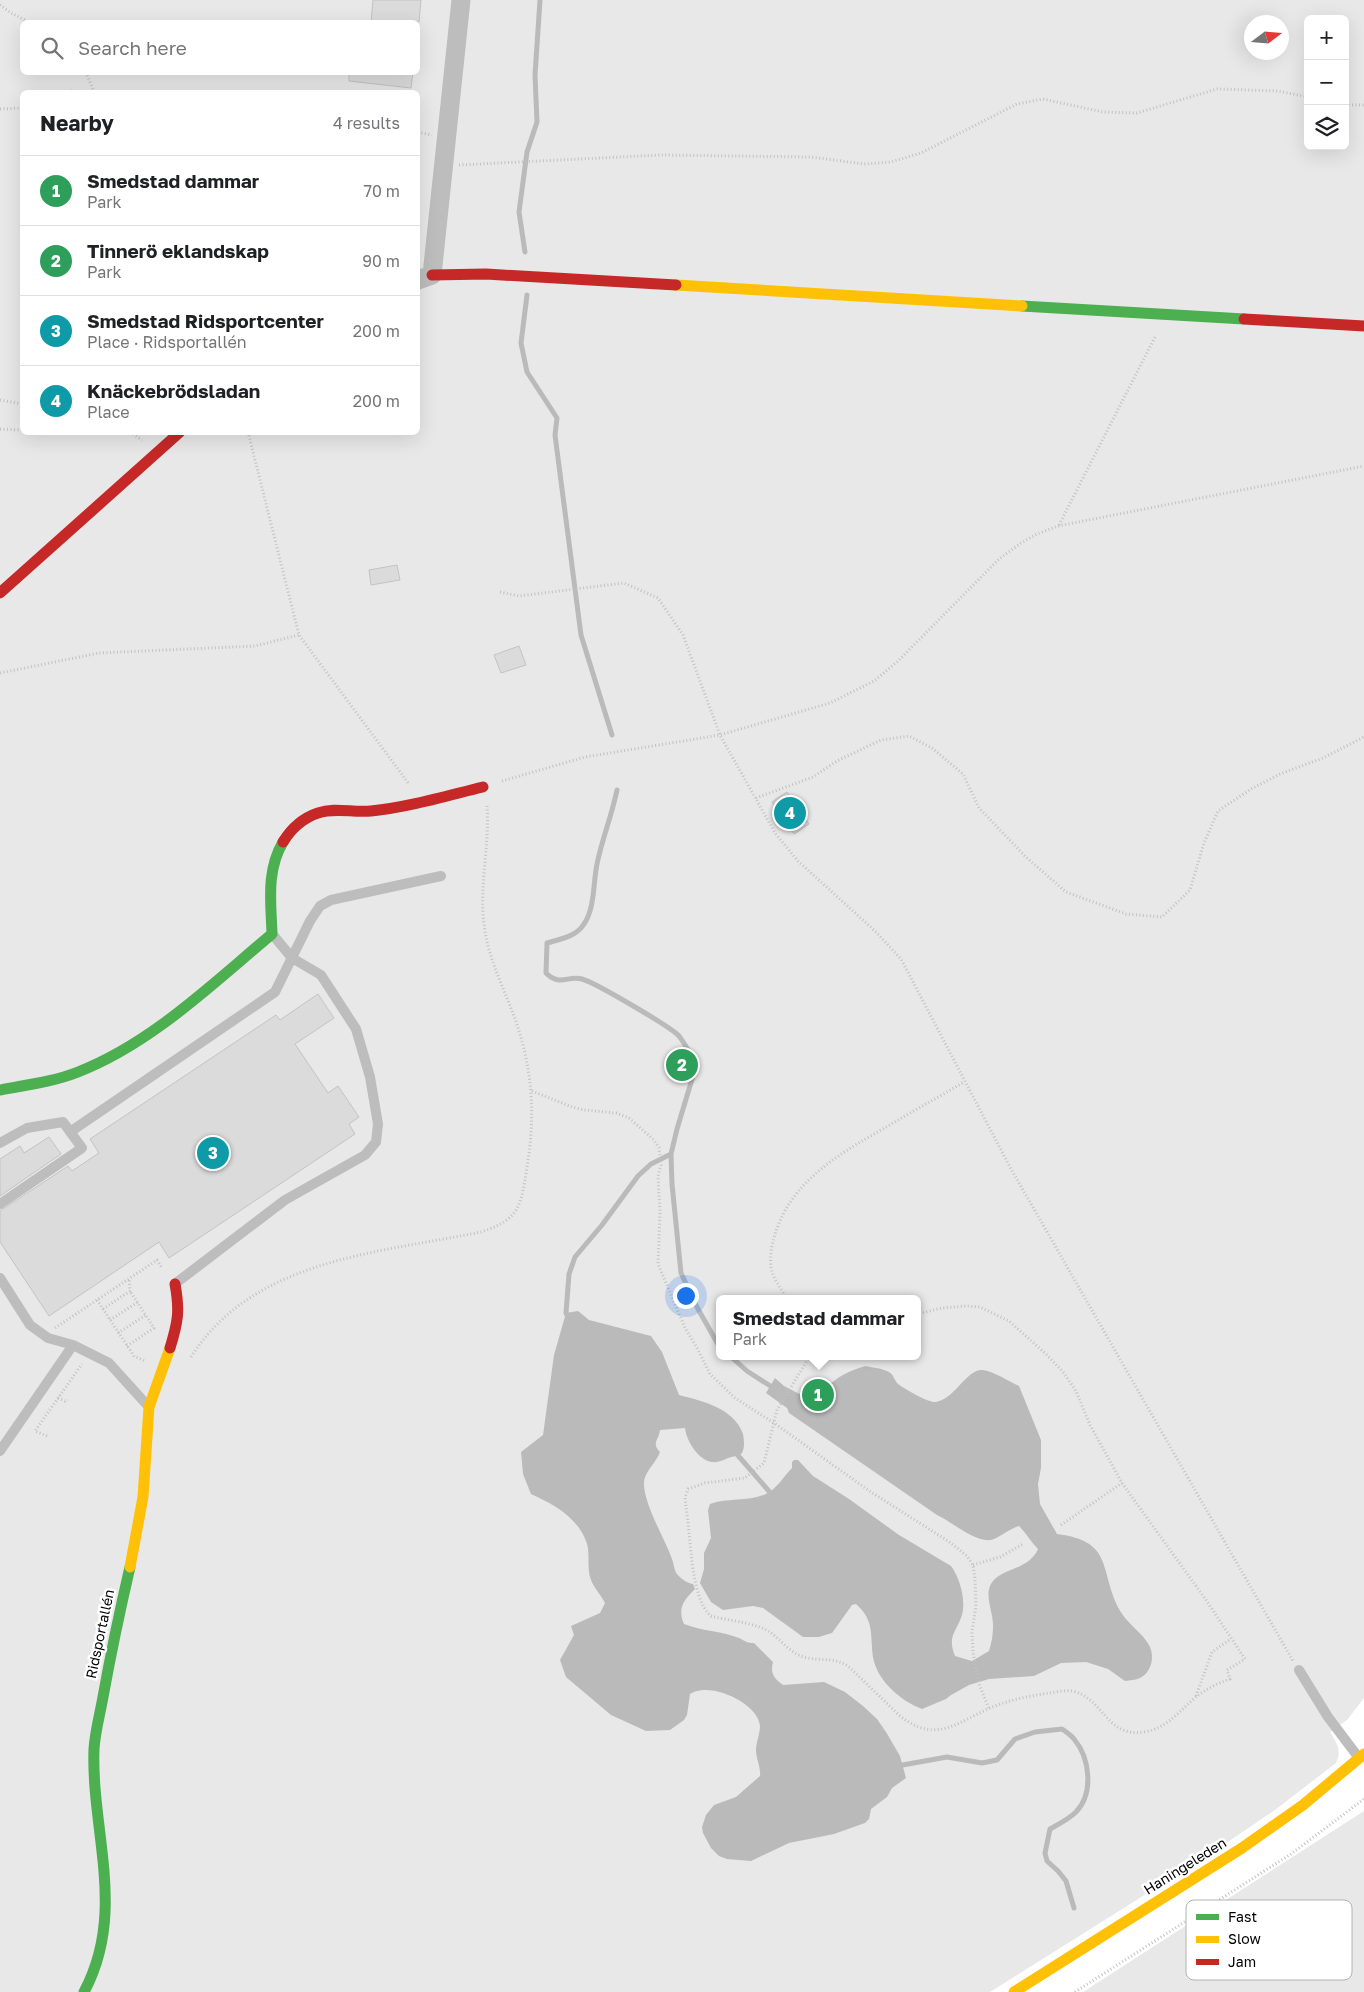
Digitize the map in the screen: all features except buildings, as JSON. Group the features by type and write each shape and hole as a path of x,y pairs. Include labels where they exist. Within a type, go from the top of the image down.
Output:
{"street":[{"path":"461,0 444,165 425,278 495,274 1364,326"},
{"path":"0,593 177,435"},
{"path":"0,1090 76,1072 118,1053 159,1026 272,934 272,867 280,846 294,828 309,816 327,811 366,812 422,802 483,787"},
{"name":"Ridsportallén","path":"84,1992 92,1977 101,1946 105,1918 104,1858 94,1782 94,1747 113,1641 138,1531 143,1497 149,1407 164,1369 177,1325 179,1305 174,1284"},
{"name":"Haningeleden","path":"1014,1992 1242,1848 1302,1805 1362,1756"}],"lane":[{"path":"70,1132 275,992 310,921 320,906 331,900 442,876"},
{"path":"174,1284 285,1200 365,1154 376,1142 378,1124 370,1076 356,1029 321,975 292,958 272,934"},
{"path":"0,1143 27,1128 63,1122 82,1148 0,1204"},
{"path":"0,1278 30,1325 48,1338 73,1345 109,1363 149,1407"},
{"path":"0,1451 73,1345"},
{"path":"1299,1670 1328,1717 1362,1756"}],"path":[{"path":"0,5 11,14 24,20"},
{"path":"87,75 93,90"},
{"path":"444,165 661,155 811,157 864,164 891,162 922,154 1017,104 1043,99 1103,112 1137,113 1217,89 1278,91 1304,96"},
{"path":"1349,105 1364,105"},
{"path":"0,109 20,108"},
{"path":"1058,526 1166,314"},
{"path":"0,400 20,404"},
{"path":"0,429 20,430"},
{"path":"249,435 299,635 422,802"},
{"path":"189,1359 213,1327 250,1296 290,1276 329,1263 481,1232 497,1227 509,1220 517,1210 522,1196 532,1138 532,1091 518,1028 498,980 484,923 483,898 488,823 487,802 483,787 585,757 720,735 830,703 874,681 897,662 999,559 1029,538 1058,526 1364,466"},
{"path":"500,592 519,596 624,583 658,598 683,634 720,735 776,833 798,861 876,932 901,959 1016,1178 1299,1670"},
{"path":"0,673 99,653 254,646 299,635"},
{"path":"756,798 813,777 837,761 881,740 908,736 932,748 963,774 980,808 1026,857 1066,892 1126,914 1162,917 1190,890 1204,843 1218,811 1250,790 1280,774 1323,758 1364,737"},
{"path":"785,1295 772,1272 772,1243 777,1224 786,1206 800,1189 833,1159 964,1082"},
{"path":"532,1091 572,1107 616,1113 629,1118 642,1127 654,1140 659,1148 661,1165 658,1176 660,1213 658,1264 685,1328 714,1379 735,1398 774,1423 871,1492 951,1543 967,1556 973,1565 975,1579 976,1606 972,1632 973,1652 979,1684 989,1709"},
{"path":"44,1335 157,1260 174,1284"},
{"path":"127,1346 154,1328 130,1291 129,1279"},
{"path":"103,1309 130,1291"},
{"path":"97,1300 134,1356 164,1369"},
{"path":"110,1320 138,1302"},
{"path":"808,1360 777,1410 764,1463 745,1478 705,1484 688,1489 686,1507 695,1582 704,1611 711,1616 758,1627 769,1632 792,1650 805,1657 839,1661 848,1666 900,1716 909,1723 924,1730 951,1728 989,1709 1032,1696 1071,1691 1091,1700 1106,1718 1120,1730 1136,1733 1152,1730 1169,1722 1196,1697 1213,1686 1230,1679 1227,1670 1245,1659 1206,1600 1122,1483 1090,1425 1076,1391 1063,1372 1023,1332 1009,1321 980,1307 942,1308 921,1313"},
{"path":"118,1333 146,1315"},
{"path":"47,1436 36,1431 89,1353"},
{"path":"58,1398 65,1402 68,1400"},
{"path":"1061,1525 1122,1483"},
{"path":"973,1565 1000,1557 1023,1544"},
{"path":"1196,1697 1212,1652 1231,1639"},
{"path":"1219,1900 1291,1854 1332,1825 1364,1799"},
{"path":"1075,1992 1186,1921"}],"shaded area":[{"path":"0,0 1364,0 1364,1698 1347,1720 1330,1732 1338,1747 1339,1755 1336,1763 1275,1810 1213,1852 990,1992 0,1992"},
{"path":"578,1311 589,1320 651,1336 662,1352 679,1395 716,1407 725,1412 739,1425 744,1439 742,1453 715,1462 702,1458 698,1454 690,1444 685,1428 660,1430 656,1446 660,1452 645,1478 647,1500 676,1572 684,1580 693,1584 695,1589 683,1605 682,1618 684,1624 754,1643 773,1662 772,1669 774,1675 783,1685 824,1682 845,1692 877,1719 900,1756 906,1778 892,1788 887,1797 871,1809 869,1819 865,1823 834,1834 789,1843 751,1861 727,1859 719,1856 711,1848 703,1833 702,1827 706,1815 714,1805 736,1797 760,1776 756,1750 760,1726 757,1717 751,1709 732,1696 709,1690 699,1691 690,1694 687,1715 684,1720 670,1730 646,1731 611,1715 566,1677 560,1660 574,1635 571,1626 600,1613 605,1603 591,1580 587,1546 582,1532 563,1512 531,1494 523,1474 521,1452 543,1435 554,1355 566,1313"},
{"path":"866,1366 889,1372 898,1384 932,1402 950,1395 966,1378 977,1371 983,1370 992,1373 1019,1386 1041,1440 1041,1468 1038,1484 1040,1504 1057,1534 1088,1543 1102,1560 1119,1609 1146,1640 1151,1649 1152,1659 1150,1668 1144,1675 1138,1679 1125,1681 1108,1669 1086,1662 1061,1663 1034,1676 989,1679 969,1685 946,1699 922,1709 898,1695 879,1674 873,1657 869,1622 856,1604 852,1605 832,1633 819,1637 803,1637 763,1608 753,1606 723,1610 711,1602 700,1583 704,1569 704,1553 711,1538 708,1510 710,1504 764,1495 774,1489 792,1468 792,1462 798,1460 813,1476 899,1535 951,1566 963,1596 962,1615 952,1639 955,1656 972,1661 989,1651 993,1628 988,1596 990,1586 999,1575 1027,1562 1038,1549 1022,1529 1019,1526 994,1539 988,1540 965,1532 937,1515 789,1413 787,1408 766,1393 775,1378 784,1386 813,1401 836,1379"},
{"path":"1364,1811 1364,1992 1083,1992 1186,1926 1186,1980 1352,1980 1352,1900 1226,1900"}],"waterway":[{"path":"525,252 519,212 527,152 537,122 535,75 540,0"},
{"path":"527,295 521,343 527,372 557,418 555,435 581,635 612,735"},
{"path":"617,790 599,855 588,918 577,932 547,943 546,973 560,980 582,979 648,1015 679,1036 696,1066 671,1154 672,1184 681,1273 716,1341"},
{"path":"568,1317 566,1313 569,1274 575,1257 602,1225 638,1176 651,1164 671,1154"},
{"path":"735,1360 747,1371 775,1389"},
{"path":"735,1452 774,1497"},
{"path":"897,1766 947,1757 982,1763 997,1760 1015,1739 1035,1732 1062,1729 1070,1735 1084,1756 1088,1776 1086,1795 1076,1812 1050,1829 1045,1853 1047,1861 1066,1881 1074,1908"}],"traffic: fast":[{"path":"1022,306 1244,319"},
{"path":"0,1090 59,1078 105,1060 156,1029 180,1011 272,934 272,875 274,864 283,842"},
{"path":"84,1992 97,1962 103,1932 105,1902 104,1872 94,1780 96,1730 130,1567"}],"traffic: slow":[{"path":"676,285 1022,306"},
{"path":"130,1567 143,1497 149,1407 170,1348"},
{"path":"1014,1992 1242,1848 1303,1805 1364,1754"}],"traffic: jam":[{"path":"432,275 486,274 676,285"},
{"path":"1244,319 1364,326"},
{"path":"0,593 177,435"},
{"path":"283,842 298,824 324,811 364,811 399,807 483,787"},
{"path":"170,1348 177,1316 175,1284"}],"place":[{"name":"Knäckebrödsladan","path":"790,813"},
{"name":"Tinnerö eklandskap","path":"682,1065"},
{"name":"Smedstad Ridsportcenter","path":"213,1153"},
{"name":"Smedstad dammar","path":"818,1395"}]}
